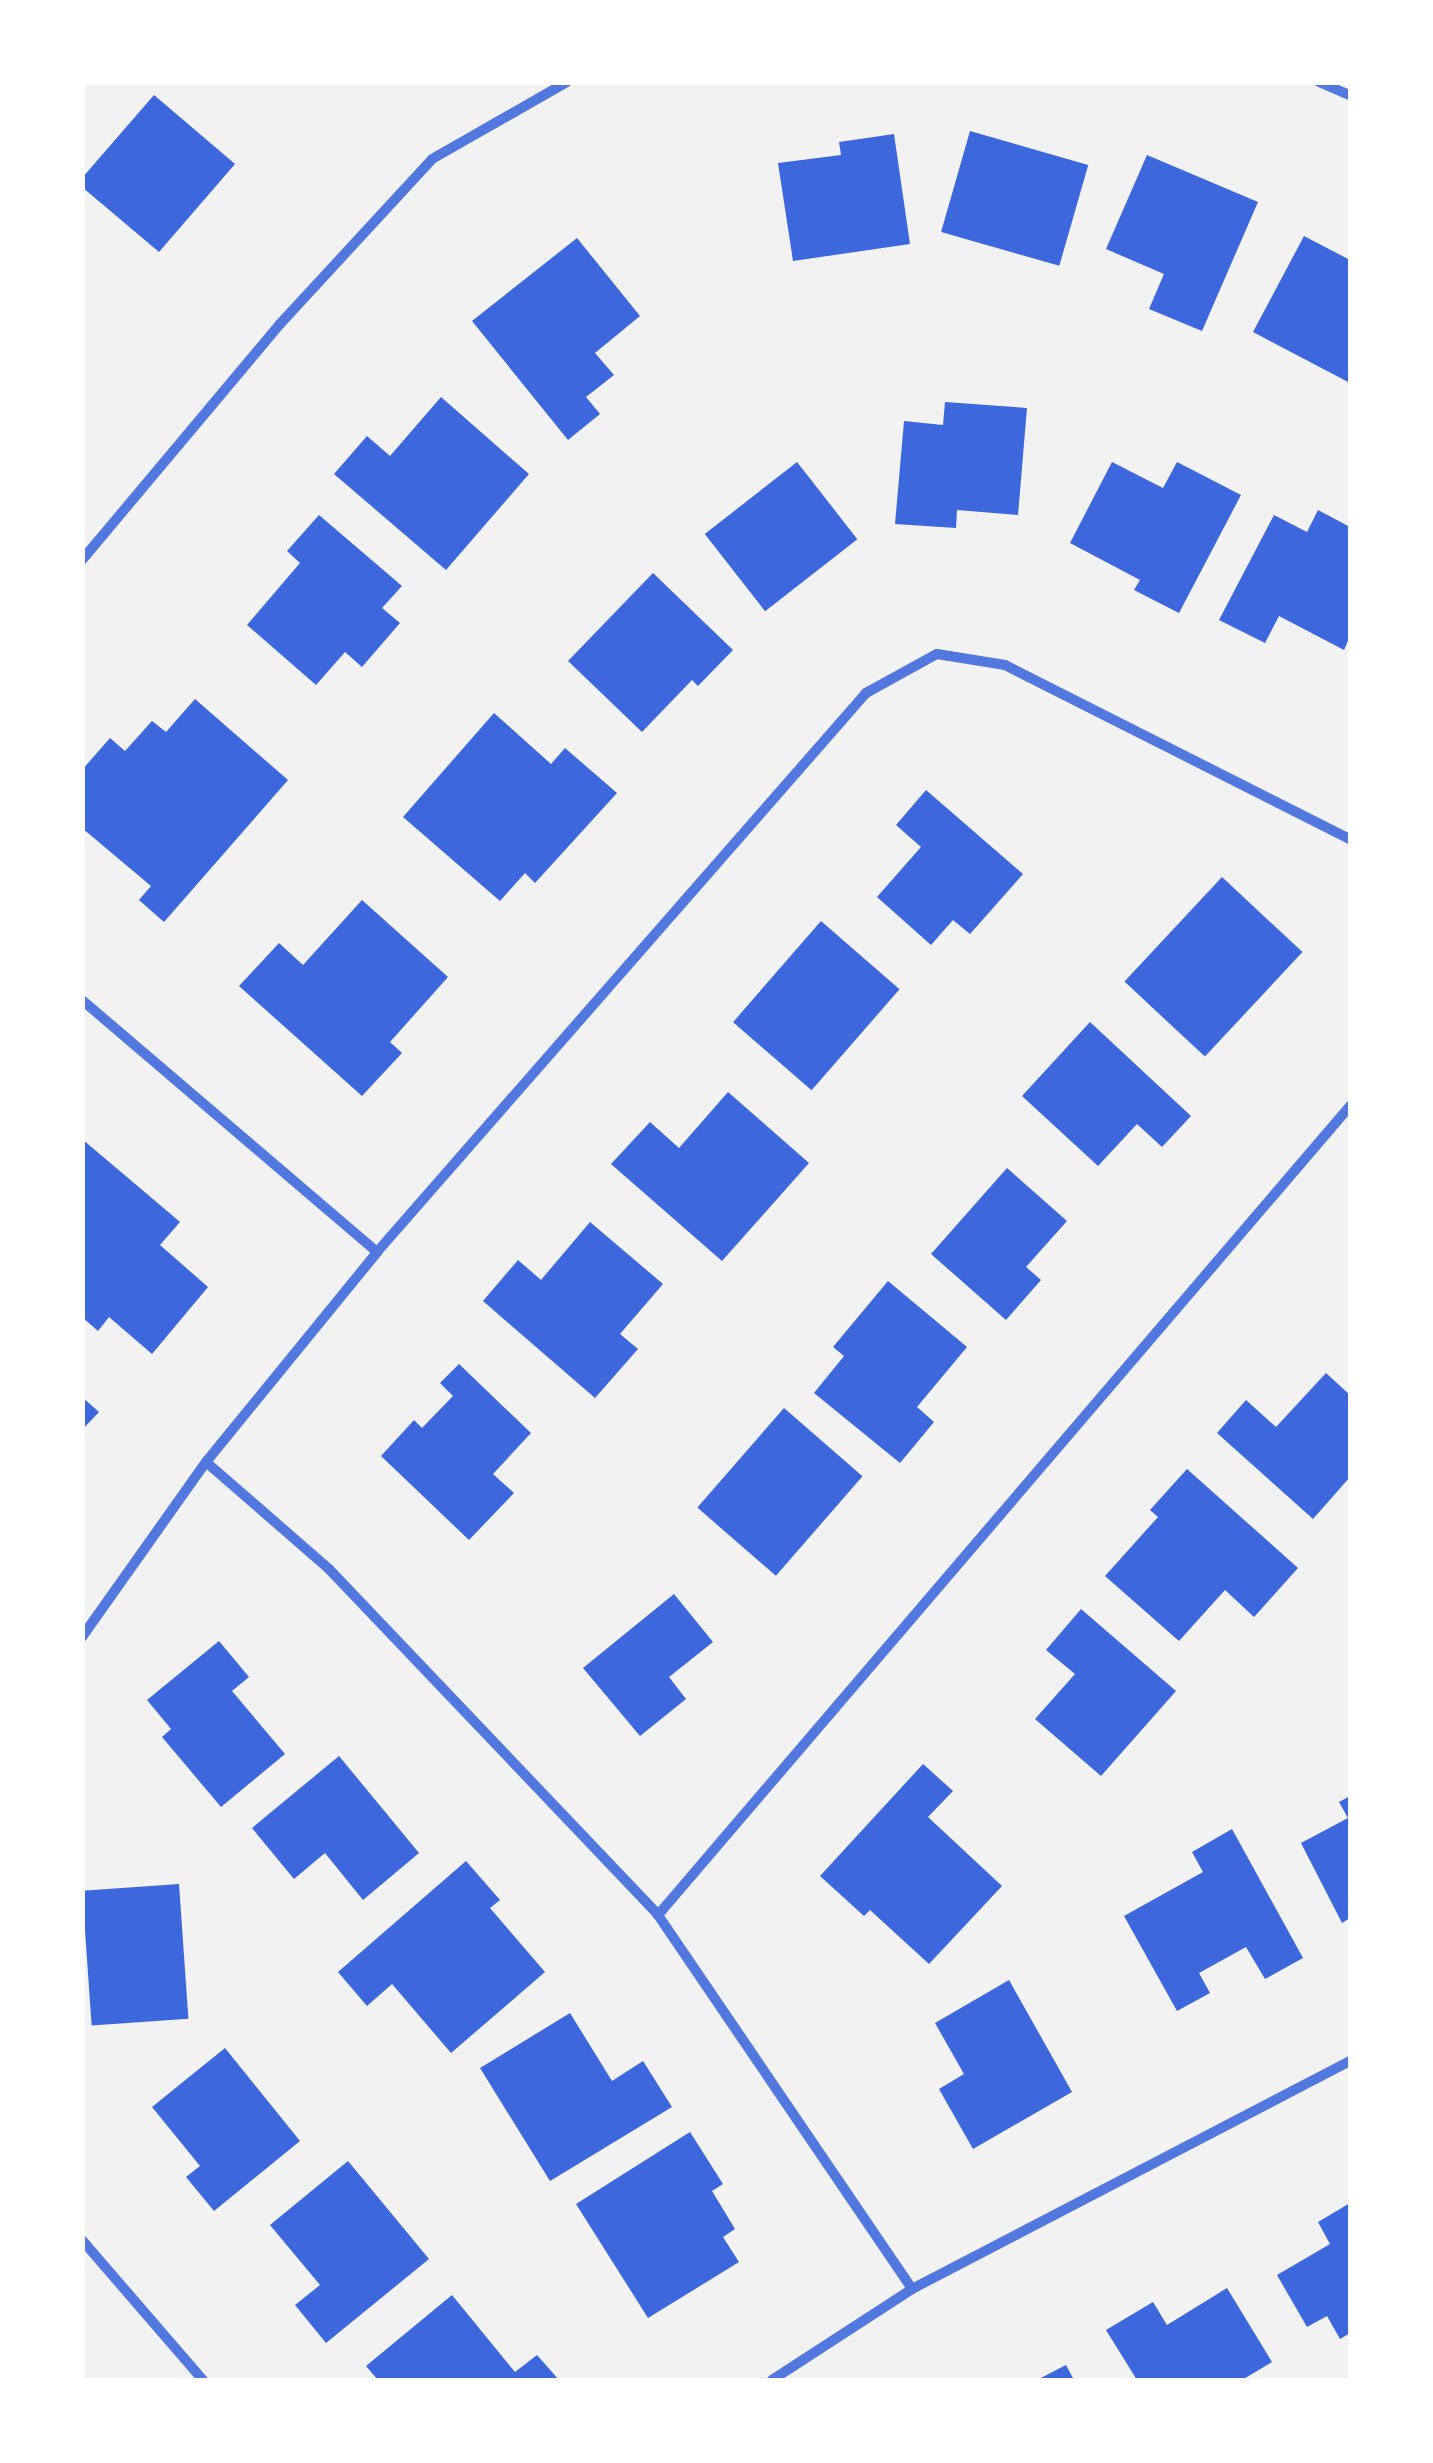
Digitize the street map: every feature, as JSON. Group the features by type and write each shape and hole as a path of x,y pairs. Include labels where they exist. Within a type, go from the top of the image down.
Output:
{"street":[{"path":"82,560 280,324 432,159 567,82"},
{"path":"1319,82 1350,94"},
{"path":"82,1637 206,1462 377,1252 866,693 937,654 1005,666 1350,839"},
{"path":"82,1000 377,1252"},
{"path":"658,1915 1350,1106"},
{"path":"206,1462 329,1569 658,1915 912,2289"},
{"path":"772,2380 912,2289 1350,2061"},
{"path":"82,2240 204,2380"}],"building":[{"path":"154,95 235,164 159,252 82,187 82,178"},
{"path":"970,131 1088,165 1059,266 941,232"},
{"path":"894,134 910,244 793,261 778,163 841,155 839,142"},
{"path":"1147,155 1258,202 1202,331 1149,309 1164,274 1106,249"},
{"path":"1304,236 1350,260 1350,383 1253,332"},
{"path":"577,238 640,316 595,353 614,375 586,397 600,414 568,440 472,321"},
{"path":"441,397 529,474 446,570 334,474 367,436 390,456"},
{"path":"945,402 1027,408 1018,515 957,510 956,528 895,524 904,421 943,425"},
{"path":"797,462 857,539 765,611 705,534"},
{"path":"1112,462 1163,488 1177,462 1241,495 1179,613 1134,590 1140,580 1070,543"},
{"path":"1318,510 1350,527 1350,636 1344,650 1279,616 1265,643 1219,620 1274,515 1307,532"},
{"path":"319,515 402,586 382,608 400,623 362,667 345,652 316,685 247,625 300,563 287,551"},
{"path":"653,573 733,650 698,686 692,680 642,732 568,661"},
{"path":"195,699 288,780 164,922 139,900 151,886 82,828 82,770 110,738 125,751 152,721 166,732"},
{"path":"494,713 551,764 565,748 617,793 535,883 525,873 500,901 403,817"},
{"path":"926,790 1023,874 970,934 953,920 931,945 877,897 921,847 896,825"},
{"path":"1222,877 1302,952 1205,1057 1124,982"},
{"path":"362,900 448,977 390,1042 402,1053 362,1096 239,986 279,943 303,965"},
{"path":"821,921 899,989 812,1090 733,1022"},
{"path":"1090,1022 1191,1116 1162,1147 1137,1124 1098,1166 1022,1096"},
{"path":"728,1092 809,1163 722,1261 611,1164 650,1122 679,1148"},
{"path":"82,1139 180,1222 160,1245 208,1287 152,1354 109,1317 98,1331 82,1317"},
{"path":"1007,1168 1067,1221 1026,1267 1041,1280 1006,1320 931,1254"},
{"path":"590,1222 663,1284 620,1334 638,1349 595,1398 483,1301 518,1260 541,1280"},
{"path":"888,1281 967,1347 917,1407 934,1422 900,1463 814,1393 844,1356 833,1347"},
{"path":"459,1364 531,1433 493,1474 514,1493 469,1540 381,1456 414,1420 422,1428 453,1396 440,1383"},
{"path":"1326,1373 1350,1395 1350,1477 1313,1519 1217,1433 1246,1400 1276,1427"},
{"path":"82,1397 99,1412 82,1430"},
{"path":"784,1408 862,1476 776,1576 697,1508"},
{"path":"1187,1469 1298,1568 1254,1617 1225,1590 1179,1641 1105,1576 1158,1517 1150,1510"},
{"path":"674,1594 713,1642 669,1677 686,1699 640,1736 583,1668"},
{"path":"1081,1609 1176,1691 1101,1776 1035,1719 1075,1674 1046,1650"},
{"path":"219,1641 249,1677 232,1691 285,1754 221,1807 162,1737 171,1729 147,1700"},
{"path":"339,1756 419,1853 363,1900 325,1853 294,1879 252,1828"},
{"path":"923,1764 953,1791 928,1817 1002,1886 929,1964 870,1910 864,1916 820,1876"},
{"path":"1350,1796 1350,1918 1342,1923 1301,1843 1348,1818 1339,1802"},
{"path":"1232,1829 1303,1958 1265,1979 1246,1947 1199,1973 1210,1993 1177,2011 1124,1916 1203,1872 1192,1852"},
{"path":"466,1861 500,1900 490,1908 545,1972 451,2053 392,1984 367,2006 338,1972"},
{"path":"179,1884 188,2019 92,2025 82,1891"},
{"path":"1009,1980 1072,2092 973,2149 939,2089 964,2074 935,2023"},
{"path":"570,2013 612,2081 643,2061 672,2107 550,2181 480,2068"},
{"path":"225,2048 300,2141 214,2211 186,2177 200,2166 152,2107"},
{"path":"690,2132 723,2184 712,2191 735,2229 723,2237 739,2262 648,2318 576,2204"},
{"path":"348,2161 429,2259 326,2343 295,2305 320,2285 270,2225"},
{"path":"1350,2203 1350,2333 1340,2339 1327,2316 1307,2327 1277,2275 1330,2244 1318,2222"},
{"path":"1227,2288 1272,2362 1242,2380 1137,2380 1106,2330 1153,2302 1167,2325"},
{"path":"452,2295 515,2372 537,2355 559,2380 378,2380 366,2366"},
{"path":"1066,2365 1074,2380 1037,2380"}]}
